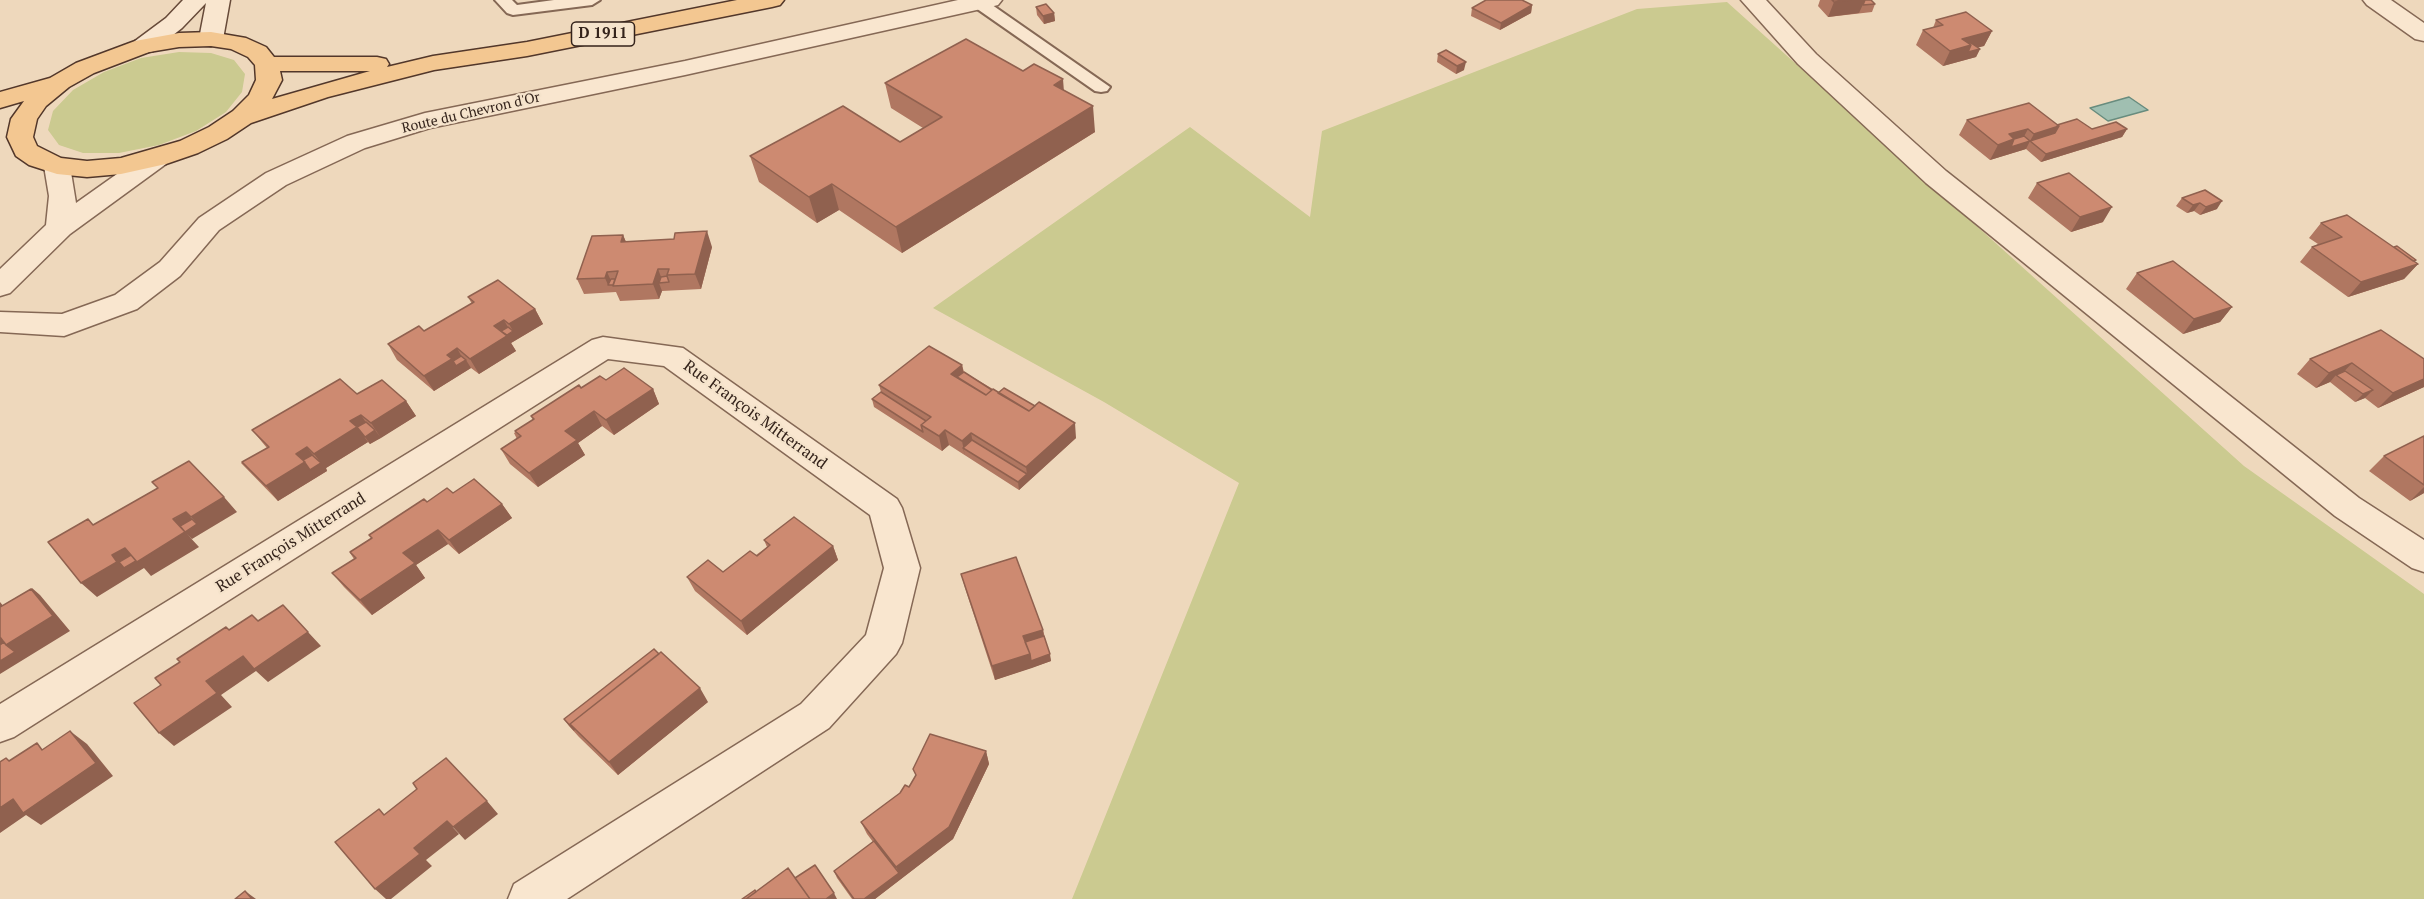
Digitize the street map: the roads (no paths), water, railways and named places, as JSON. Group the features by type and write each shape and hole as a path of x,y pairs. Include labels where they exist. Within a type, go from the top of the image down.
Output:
{"main road":[{"name":"D 1911","path":"242,117 319,92 432,63 527,49 772,0"},
{"path":"211,39 237,43 257,52 267,64 268,80 260,98 242,117 218,133 189,147 157,158 121,166 87,169 57,166 38,159 10,137 37,100 60,82 85,68 144,46 179,40 211,39"},
{"name":"D 1911","path":"267,64 432,63"},
{"path":"0,100 60,82"}],"street":[{"path":"144,46 174,22 196,0"},
{"path":"211,39 218,0"},
{"path":"1754,0 1807,59 1936,177 2253,434 2348,507 2424,558"},
{"path":"2375,0 2424,34"},
{"name":"Route du Chevron d'Or","path":"0,322 64,325 126,302 170,269 209,224 276,179 356,142 425,121 686,68 984,1"},
{"path":"0,286 60,228 157,158"},
{"path":"57,166 63,196 60,228"},
{"name":"Rue François Mitterrand","path":"0,725 603,348 672,356 885,508 902,568 883,643 815,716 529,899"}],"lane":[{"path":"503,0 513,10 592,0"},
{"path":"984,1 1101,87"}]}
